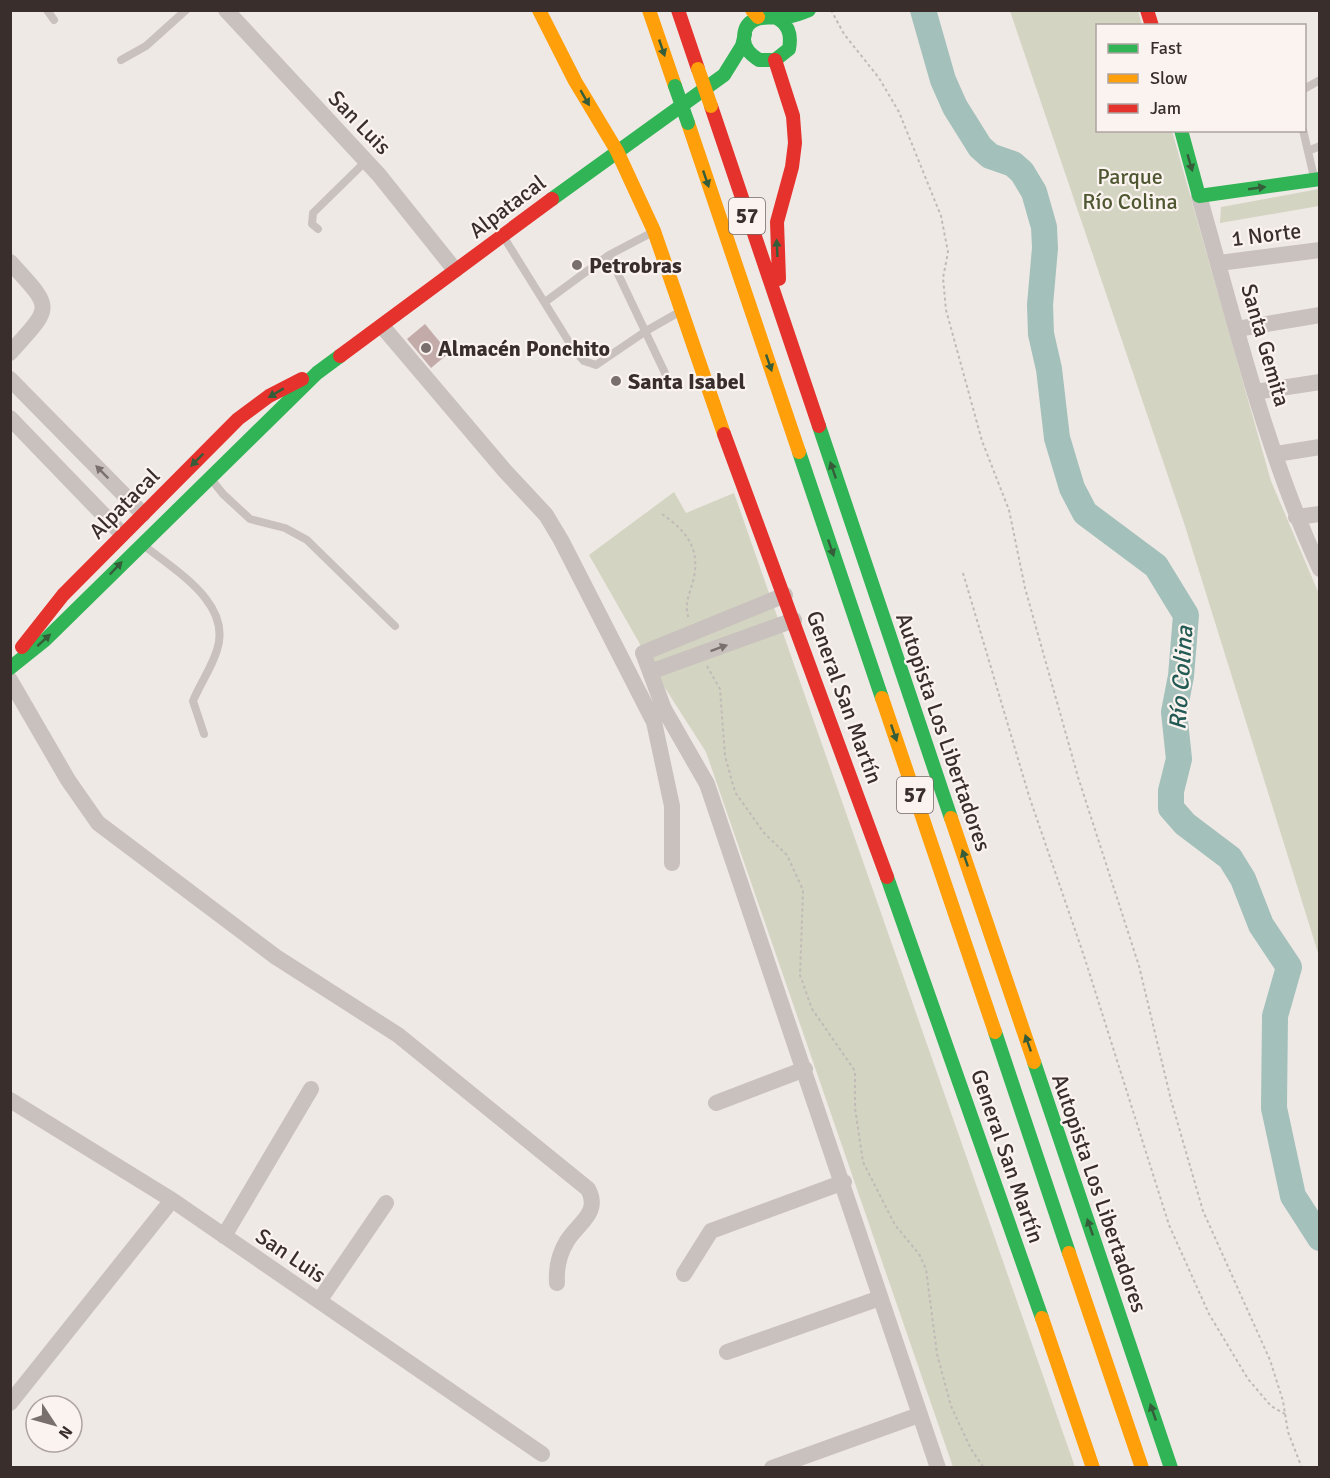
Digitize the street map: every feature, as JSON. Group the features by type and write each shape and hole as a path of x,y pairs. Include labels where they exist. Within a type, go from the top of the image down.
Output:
{"main road":[{"name":"General San Martín","path":"539,10 575,81 640,192 656,230 730,452 795,620 940,1022 1093,1467"},
{"name":"57","path":"649,10 1142,1467"},
{"name":"Autopista Los Libertadores","path":"678,10 1171,1467"},
{"name":"Alpatacal","path":"724,75 742,46 755,14 795,15 809,10"},
{"name":"Alpatacal","path":"10,666 75,610 209,476 317,373 502,235 724,75 773,61 789,48 816,10"},
{"path":"773,16 785,22 789,28 789,48"},
{"path":"745,34 749,52 759,60 773,61 795,130 794,156 781,202 777,231 784,327"},
{"name":"Santa Gemita","path":"1182,132 1199,196"},
{"path":"1199,196 1317,180"},
{"name":"Alpatacal","path":"10,666 63,595 238,419 269,396 317,373"},
{"path":"238,419 250,425 254,434"},
{"path":"63,595 68,606 75,610"}],"street":[{"name":"San Luis","path":"226,10 366,161 456,270"},
{"name":"Santa Gemita","path":"1199,196 1255,392 1296,517 1320,569"},
{"name":"1 Norte","path":"1219,263 1320,250"},
{"path":"10,262 42,297 45,307 41,318 10,353"},
{"path":"1237,329 1320,315"},
{"path":"381,326 505,471 546,515 561,540 654,722 672,806 672,863"},
{"path":"10,379 143,513"},
{"path":"1255,392 1320,382"},
{"path":"10,418 122,534"},
{"path":"1276,454 1320,447"},
{"path":"1296,517 1320,514"},
{"path":"785,595 643,653 663,709 707,784 844,1182 880,1298 938,1467"},
{"path":"650,672 795,620"},
{"path":"10,680 68,780 98,823 276,957 398,1035 499,1114 588,1189 592,1199 592,1209 588,1219 565,1243 558,1260 556,1282"},
{"path":"716,1103 805,1069"},
{"path":"224,1236 311,1089"},
{"name":"San Luis","path":"10,1100 172,1200 542,1454"},
{"path":"684,1274 711,1231 844,1182"},
{"path":"10,1404 172,1200"},
{"path":"319,1301 386,1203"},
{"path":"727,1353 880,1298"},
{"path":"772,1467 920,1415"}],"lane":[{"path":"47,10 54,21"},
{"path":"122,60 146,46 186,10"},
{"path":"1306,88 1320,80"},
{"path":"1303,132 1317,180"},
{"path":"1308,151 1320,146"},
{"path":"318,229 312,224 313,213 366,161"},
{"path":"545,302 609,255 656,230"},
{"path":"502,235 574,350 584,361 596,365 646,331 682,311"},
{"path":"609,255 665,373"},
{"path":"209,476 223,494 250,519 285,528 307,540 395,626"},
{"path":"141,543 207,598 221,625 218,650 193,701 204,734"}],"path":[{"path":"831,10 844,34 879,78 899,112 941,216 948,252 943,278 946,310 982,441 1009,510 1022,578 1077,777 1139,966 1171,1100 1203,1211 1269,1360 1288,1432 1302,1467"},
{"path":"662,514 678,525 691,539 695,576 687,599 687,614 693,633"},
{"path":"963,573 1029,796 1107,1028 1169,1225 1209,1314 1248,1379 1270,1406 1285,1414"},
{"path":"700,654 720,689 725,756 735,792 764,833 787,855 803,890 800,975 812,1009 852,1063 863,1162 895,1224 919,1254 926,1269 937,1354 948,1395 971,1449 984,1467"}],"green space":[{"name":"Parque Río Colina","path":"1010,11 1138,11 1142,24 1096,24 1096,132 1172,132 1271,481 1319,594 1319,956 1185,526"},
{"path":"1319,189 1319,206 1220,223 1221,207"},
{"path":"674,492 686,513 734,493 1075,1467 953,1467 706,752 665,688 589,555"}],"building":[{"name":"Almacén Ponchito","path":"425,324 449,353 431,368 407,339"}],"waterway":[{"name":"Río Colina","path":"923,10 943,80 955,107 980,147 990,156 1013,164 1022,172 1034,192 1044,227 1045,248 1040,305 1041,334 1049,369 1057,438 1072,488 1085,513 1156,566 1186,615 1181,676 1174,712 1179,759 1171,791 1171,808 1185,824 1230,858 1243,879 1261,925 1289,967 1275,1016 1274,1108 1293,1196 1320,1238"}],"traffic: fast":[{"path":"773,16 778,19 782,22 788,29 789,49 775,60 759,60 750,53 745,45 745,29 749,24 759,18 766,17 773,17 780,17 789,17 809,10"},
{"path":"552,199 724,75 742,46 745,34"},
{"path":"675,86 688,123"},
{"path":"1182,132 1199,196 1320,179"},
{"path":"10,668 45,640 317,373 340,356"},
{"path":"819,426 951,818"},
{"path":"799,452 882,698"},
{"path":"887,877 1042,1318"},
{"path":"995,1032 1069,1253"},
{"path":"1034,1062 1171,1468"}],"traffic: slow":[{"path":"539,10 575,81 617,151"},
{"path":"649,10 675,86"},
{"path":"752,10 758,17"},
{"path":"698,69 711,106"},
{"path":"688,123 799,452"},
{"path":"617,151 654,231 724,434"},
{"path":"882,698 995,1032"},
{"path":"951,818 1034,1062"},
{"path":"1069,1253 1142,1468"},
{"path":"1042,1318 1093,1468"}],"traffic: jam":[{"path":"678,10 698,69"},
{"path":"1147,10 1151,24"},
{"path":"775,60 793,116 795,143 792,167 777,222 779,279"},
{"path":"711,106 819,426"},
{"path":"340,356 552,199"},
{"path":"22,647 63,595 238,419 269,396 302,379"},
{"path":"724,434 887,877"}],"place":[{"name":"Petrobras","path":"577,265"},
{"name":"Almacén Ponchito","path":"426,348"},
{"name":"Santa Isabel","path":"616,381"}]}
